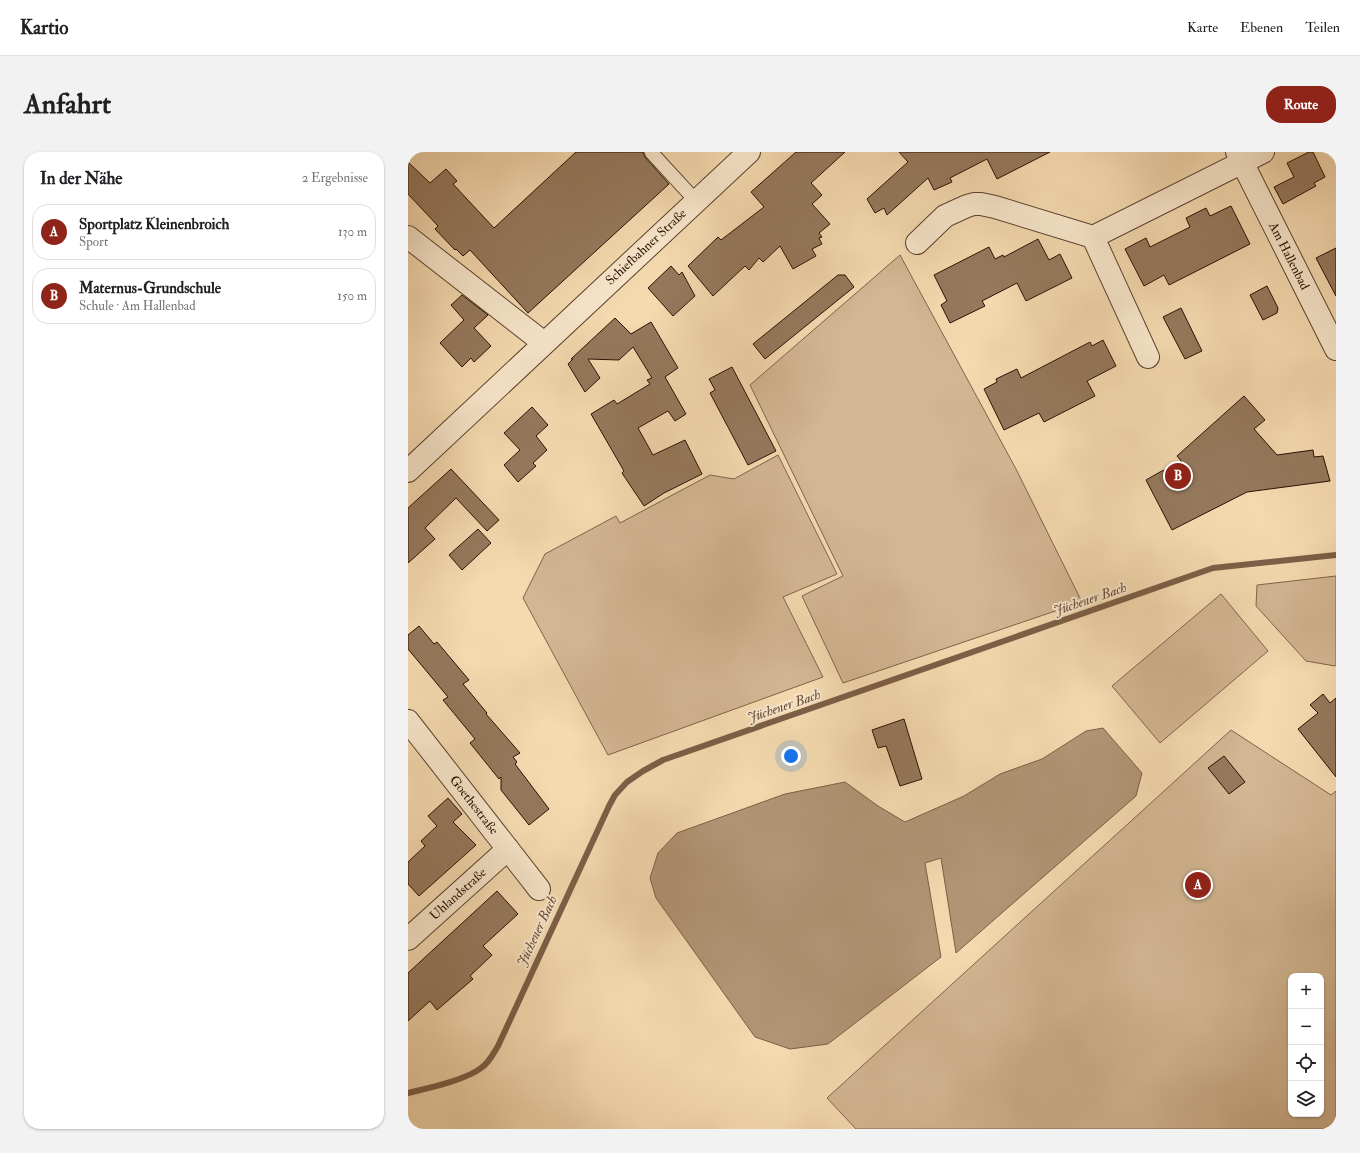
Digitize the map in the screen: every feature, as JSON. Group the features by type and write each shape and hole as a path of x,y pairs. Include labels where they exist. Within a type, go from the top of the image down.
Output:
{"street":[{"name":"Schiefbahner Straße","path":"408,471 749,152"},
{"path":"917,243 944,216 967,206 981,204 1093,238 1240,158 1263,152"},
{"name":"Am Hallenbad","path":"1240,158 1336,349"},
{"path":"408,237 544,343"},
{"path":"1093,238 1148,357"},
{"name":"Goethestraße","path":"408,722 539,889"},
{"name":"Uhlandstraße","path":"408,939 508,849"}],"lane":[{"path":"650,152 696,201"}],"shaded area":[{"path":"900,255 1016,469 1082,602 843,683 802,596 843,576 750,385"},
{"path":"778,455 837,574 783,597 823,677 608,755 523,598 545,554 616,516 620,523 710,475 734,479"},
{"path":"1336,576 1336,665 1306,661 1256,606 1257,585"},
{"path":"1221,594 1268,651 1160,743 1112,686"},
{"path":"1103,728 1142,773 1136,796 956,953 941,858 925,863 941,957 828,1044 790,1049 755,1037 656,898 650,878 658,853 677,833 785,794 845,782 878,806 905,822 964,796 1000,774 1042,759 1086,731"},
{"path":"1231,730 1331,795 1336,791 1336,1129 856,1129 827,1098"}],"building":[{"path":"576,152 643,152 645,157 669,184 528,313 470,250 463,256 456,249 455,250 435,229 438,226 408,194 408,162 430,183 446,169 457,181 453,184 494,228"},
{"path":"796,152 845,152 811,183 822,195 812,204 830,224 819,233 822,237 819,238 822,244 812,249 816,256 793,269 780,246 763,262 759,258 749,270 745,266 713,296 688,266 718,237 721,240 764,207 751,192"},
{"path":"899,152 1050,152 997,179 987,159 950,178 952,182 934,190 928,178 887,215 884,208 875,213 867,199 908,162"},
{"path":"1309,152 1313,152 1325,177 1314,183 1316,186 1283,204 1274,187 1294,177 1287,163"},
{"path":"1231,206 1250,244 1169,285 1164,275 1144,286 1125,249 1146,238 1150,247 1190,227 1186,218 1206,208 1210,216"},
{"path":"1038,239 1049,260 1060,254 1072,278 1026,301 1017,283 982,301 985,306 950,323 941,305 947,301 934,275 989,247 995,259 1003,255 1004,257"},
{"path":"1336,248 1336,296 1316,258"},
{"path":"671,266 679,275 682,272 695,296 673,316 648,288"},
{"path":"838,275 845,275 854,287 765,359 753,344"},
{"path":"1267,286 1278,308 1277,313 1263,320 1250,295"},
{"path":"462,295 488,315 474,328 491,346 474,362 471,358 462,367 440,343 464,320 451,305"},
{"path":"1181,308 1202,351 1185,359 1163,317"},
{"path":"615,318 631,334 651,322 678,368 665,377 686,414 675,421 668,411 638,428 653,455 685,440 702,474 664,493 644,506 622,473 624,471 591,414 614,400 617,404 650,384 647,380 652,378 633,347 619,360 588,359 600,378 585,392 568,364 573,359 571,359"},
{"path":"1103,340 1116,366 1087,381 1095,396 1044,422 1039,413 1004,430 984,389 997,382 996,379 1017,369 1021,378 1090,342 1092,346"},
{"path":"732,367 776,451 748,465 710,393 715,390 709,379"},
{"path":"1244,396 1265,420 1254,429 1277,455 1313,450 1314,457 1323,456 1330,481 1247,492 1172,530 1146,480 1182,462 1177,456"},
{"path":"532,407 548,425 536,436 547,450 533,463 536,466 518,482 504,465 520,450 504,433"},
{"path":"451,469 499,520 487,531 456,498 425,528 435,539 408,563 408,508"},
{"path":"478,529 491,543 462,570 449,555"},
{"path":"419,626 434,644 437,642 469,680 463,684 487,713 486,714 520,753 513,757 517,762 515,764 549,809 529,825 501,790 501,777 499,779 470,743 475,739 443,700 448,697 408,649 408,635"},
{"path":"1323,694 1330,703 1336,698 1336,777 1298,729 1318,713 1310,705"},
{"path":"904,719 922,779 900,786 886,746 878,748 872,730"},
{"path":"1224,756 1245,782 1229,794 1208,768"},
{"path":"448,798 462,814 453,822 476,845 419,896 408,884 408,862 425,846 421,841 437,826 428,816"},
{"path":"497,891 518,914 483,946 492,955 470,976 473,979 437,1010 430,1001 408,1021 408,973"}],"waterway":[{"name":"Jüchener Bach","path":"408,1093 466,1076 481,1068 489,1061 498,1046 609,806 615,795 627,782 643,771 663,760 1213,568 1336,555"}],"place":[{"name":"Maternus-Grundschule","path":"1178,476"},
{"name":"Sportplatz Kleinenbroich","path":"1198,885"}]}
